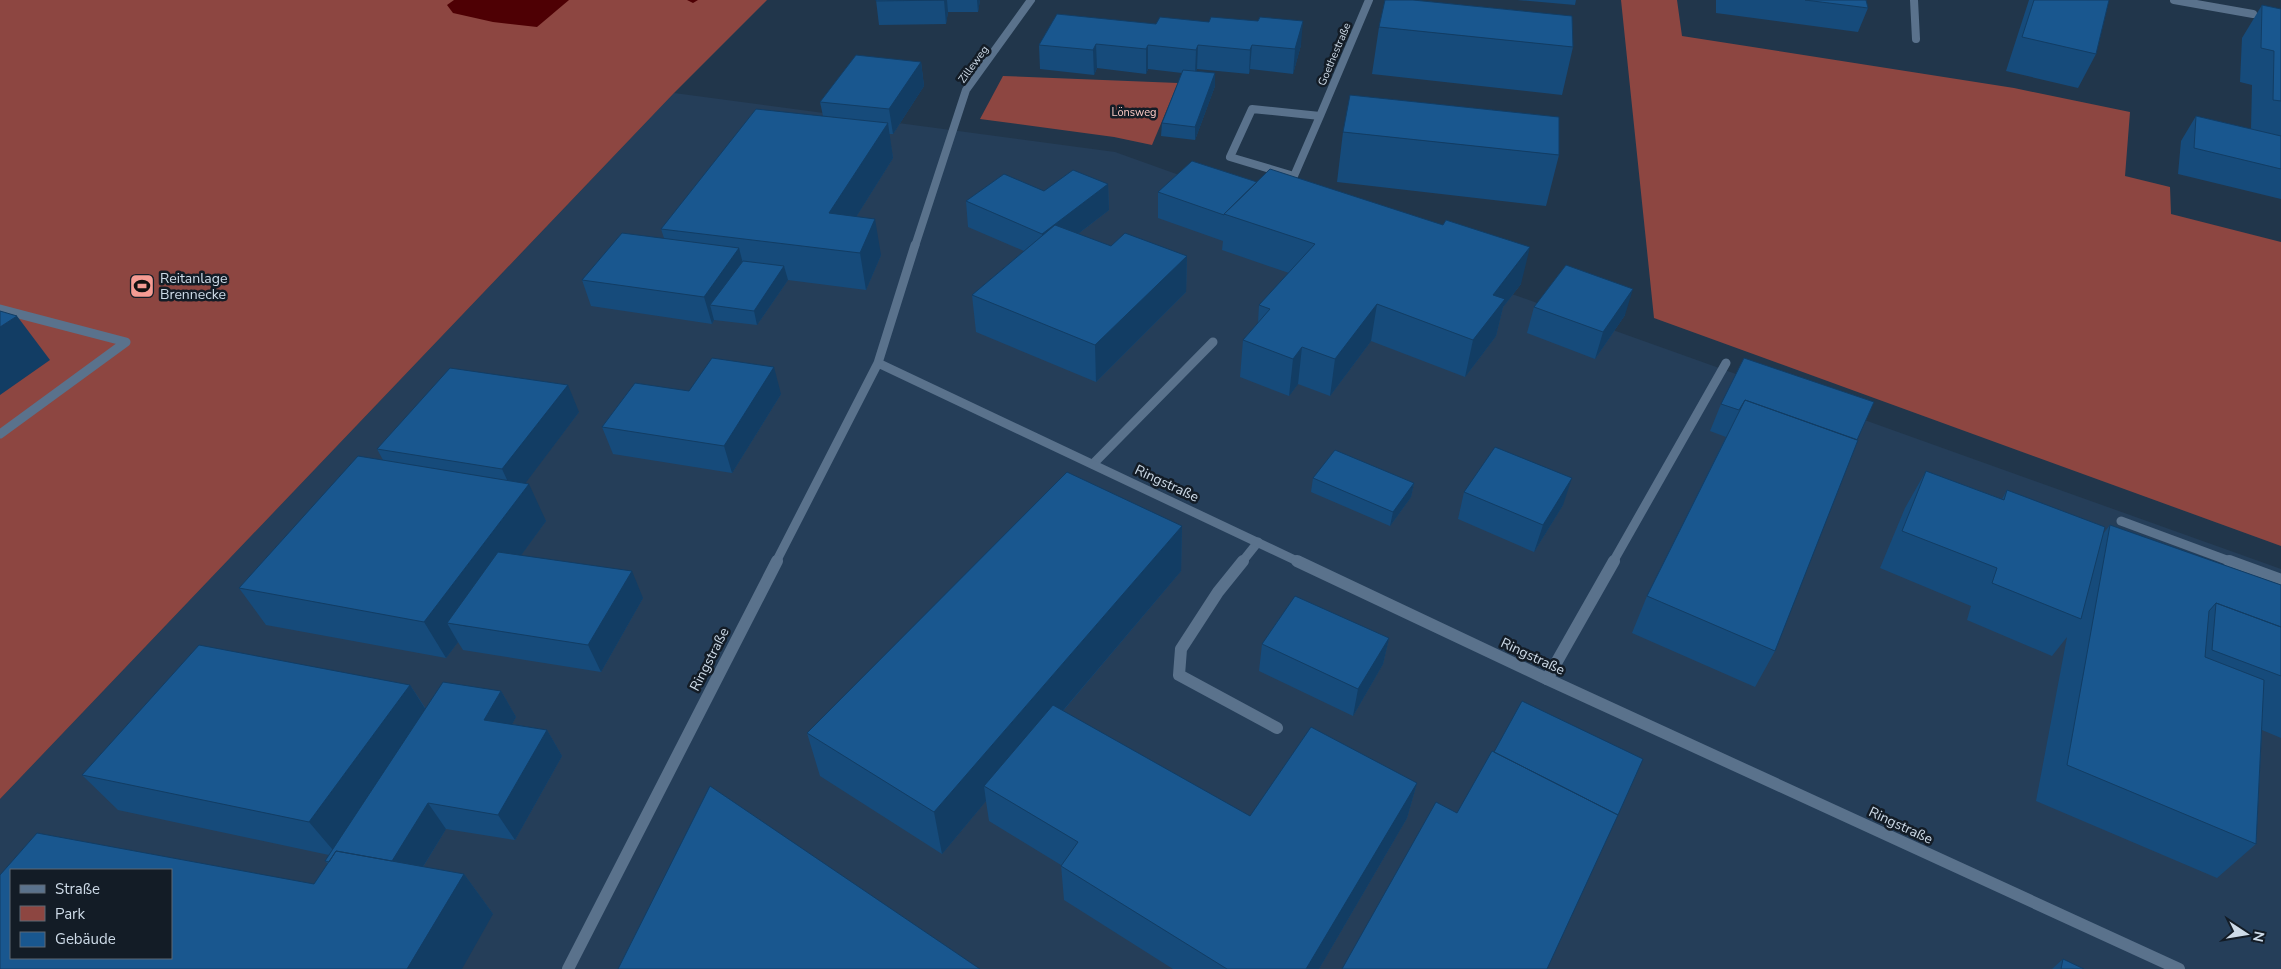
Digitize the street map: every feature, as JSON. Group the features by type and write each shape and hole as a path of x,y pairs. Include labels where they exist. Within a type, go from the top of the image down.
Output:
{"street":[{"name":"Zilleweg","path":"946,146 966,90 1030,0"},
{"name":"Goethestraße","path":"1320,116 1252,109 1230,157 1294,176 1320,116 1369,0"},
{"path":"1914,0 1916,39"},
{"path":"2174,0 2254,14"},
{"name":"Ringstraße","path":"568,969 878,363 946,146"},
{"path":"0,309 126,342 0,434"},
{"path":"1093,464 1213,342"},
{"name":"Ringstraße","path":"878,363 1547,679 2179,969"},
{"path":"1547,679 1726,363"},
{"path":"2121,521 2281,580"},
{"path":"1258,542 1218,592 1181,650 1179,675 1277,728"}],"shaded area":[{"path":"454,0 569,0 537,27 493,22 453,13 447,5"},
{"path":"674,93 1115,152 2281,569 2281,969 0,969 0,799"}],"green space":[{"path":"0,0 767,0 674,93 0,799"},
{"path":"1621,0 1677,0 1682,36 2014,88 2130,112 2125,176 2170,187 2171,214 2281,242 2281,546 1654,318"},
{"name":"Lönsweg","path":"1003,76 1178,83 1152,145 1114,137 980,119"}],"building":[{"path":"876,0 944,0 876,1"},
{"path":"1385,0 1413,0 1572,16 1573,47 1379,27"},
{"path":"1805,0 1866,0 1868,8"},
{"path":"2034,0 2109,0 2096,54 2022,37"},
{"path":"2262,5 2281,9 2281,101 2273,100 2274,51 2261,48"},
{"path":"1057,14 1156,24 1160,17 1209,22 1211,17 1258,21 1260,17 1303,21 1295,49 1252,45 1250,50 1198,45 1196,50 1148,45 1146,49 1096,44 1093,50 1039,45"},
{"path":"856,55 921,62 889,109 820,102"},
{"path":"1183,70 1215,73 1195,127 1162,123"},
{"path":"1350,95 1559,117 1559,155 1343,132"},
{"path":"756,109 888,123 829,213 875,219 860,253 661,229"},
{"path":"2196,116 2281,136 2281,169 2194,148"},
{"path":"1192,161 1257,182 1224,215 1158,192"},
{"path":"1270,169 1443,225 1446,220 1530,247 1493,295 1505,299 1473,340 1377,304 1335,359 1302,347 1293,359 1243,340 1270,309 1259,305 1315,244 1224,214"},
{"path":"1073,170 1108,184 1042,234 966,201 1004,174 1044,191"},
{"path":"1055,225 1111,246 1125,233 1187,256 1095,345 972,295"},
{"path":"622,233 739,248 704,297 582,280"},
{"path":"743,261 784,266 754,311 710,305"},
{"path":"1566,265 1633,289 1603,332 1534,307"},
{"path":"0,311 17,316 0,327"},
{"path":"712,358 774,367 724,446 602,427 635,383 689,391"},
{"path":"1744,358 1874,402 1857,440 1745,400 1739,410 1721,404"},
{"path":"450,368 568,385 502,469 377,449"},
{"path":"1745,400 1858,440 1775,651 1647,596"},
{"path":"1495,447 1572,478 1543,525 1464,492"},
{"path":"1335,450 1414,483 1393,512 1313,478"},
{"path":"358,456 529,484 424,622 239,588"},
{"path":"1926,471 2004,500 2007,490 2105,527 2081,619 1992,583 1997,568 1902,531"},
{"path":"1067,472 1182,526 934,812 807,733"},
{"path":"2110,525 2281,585 2281,627 2216,603 2209,611 2205,657 2264,680 2256,844 2067,765"},
{"path":"498,552 632,571 588,645 447,623"},
{"path":"1295,596 1389,638 1358,689 1262,644"},
{"path":"2216,603 2281,627 2281,676 2212,650"},
{"path":"199,645 410,685 309,822 82,775"},
{"path":"443,682 501,691 484,720 547,730 498,815 428,803 392,861 336,851 329,862 325,861"},
{"path":"1522,701 1643,759 1618,815 1494,752"},
{"path":"1053,705 1250,816 1311,727 1417,783 1306,969 1227,969 1061,866 1078,842 984,786"},
{"path":"1492,751 1618,815 1547,969 1342,969 1436,802 1457,813"},
{"path":"710,786 980,969 618,969"},
{"path":"37,833 314,884 336,851 464,874 407,969 0,969 0,875"},
{"path":"2063,959 2084,969 2061,969"}],"place":[{"name":"Reitanlage Brennecke","path":"142,286"}]}
